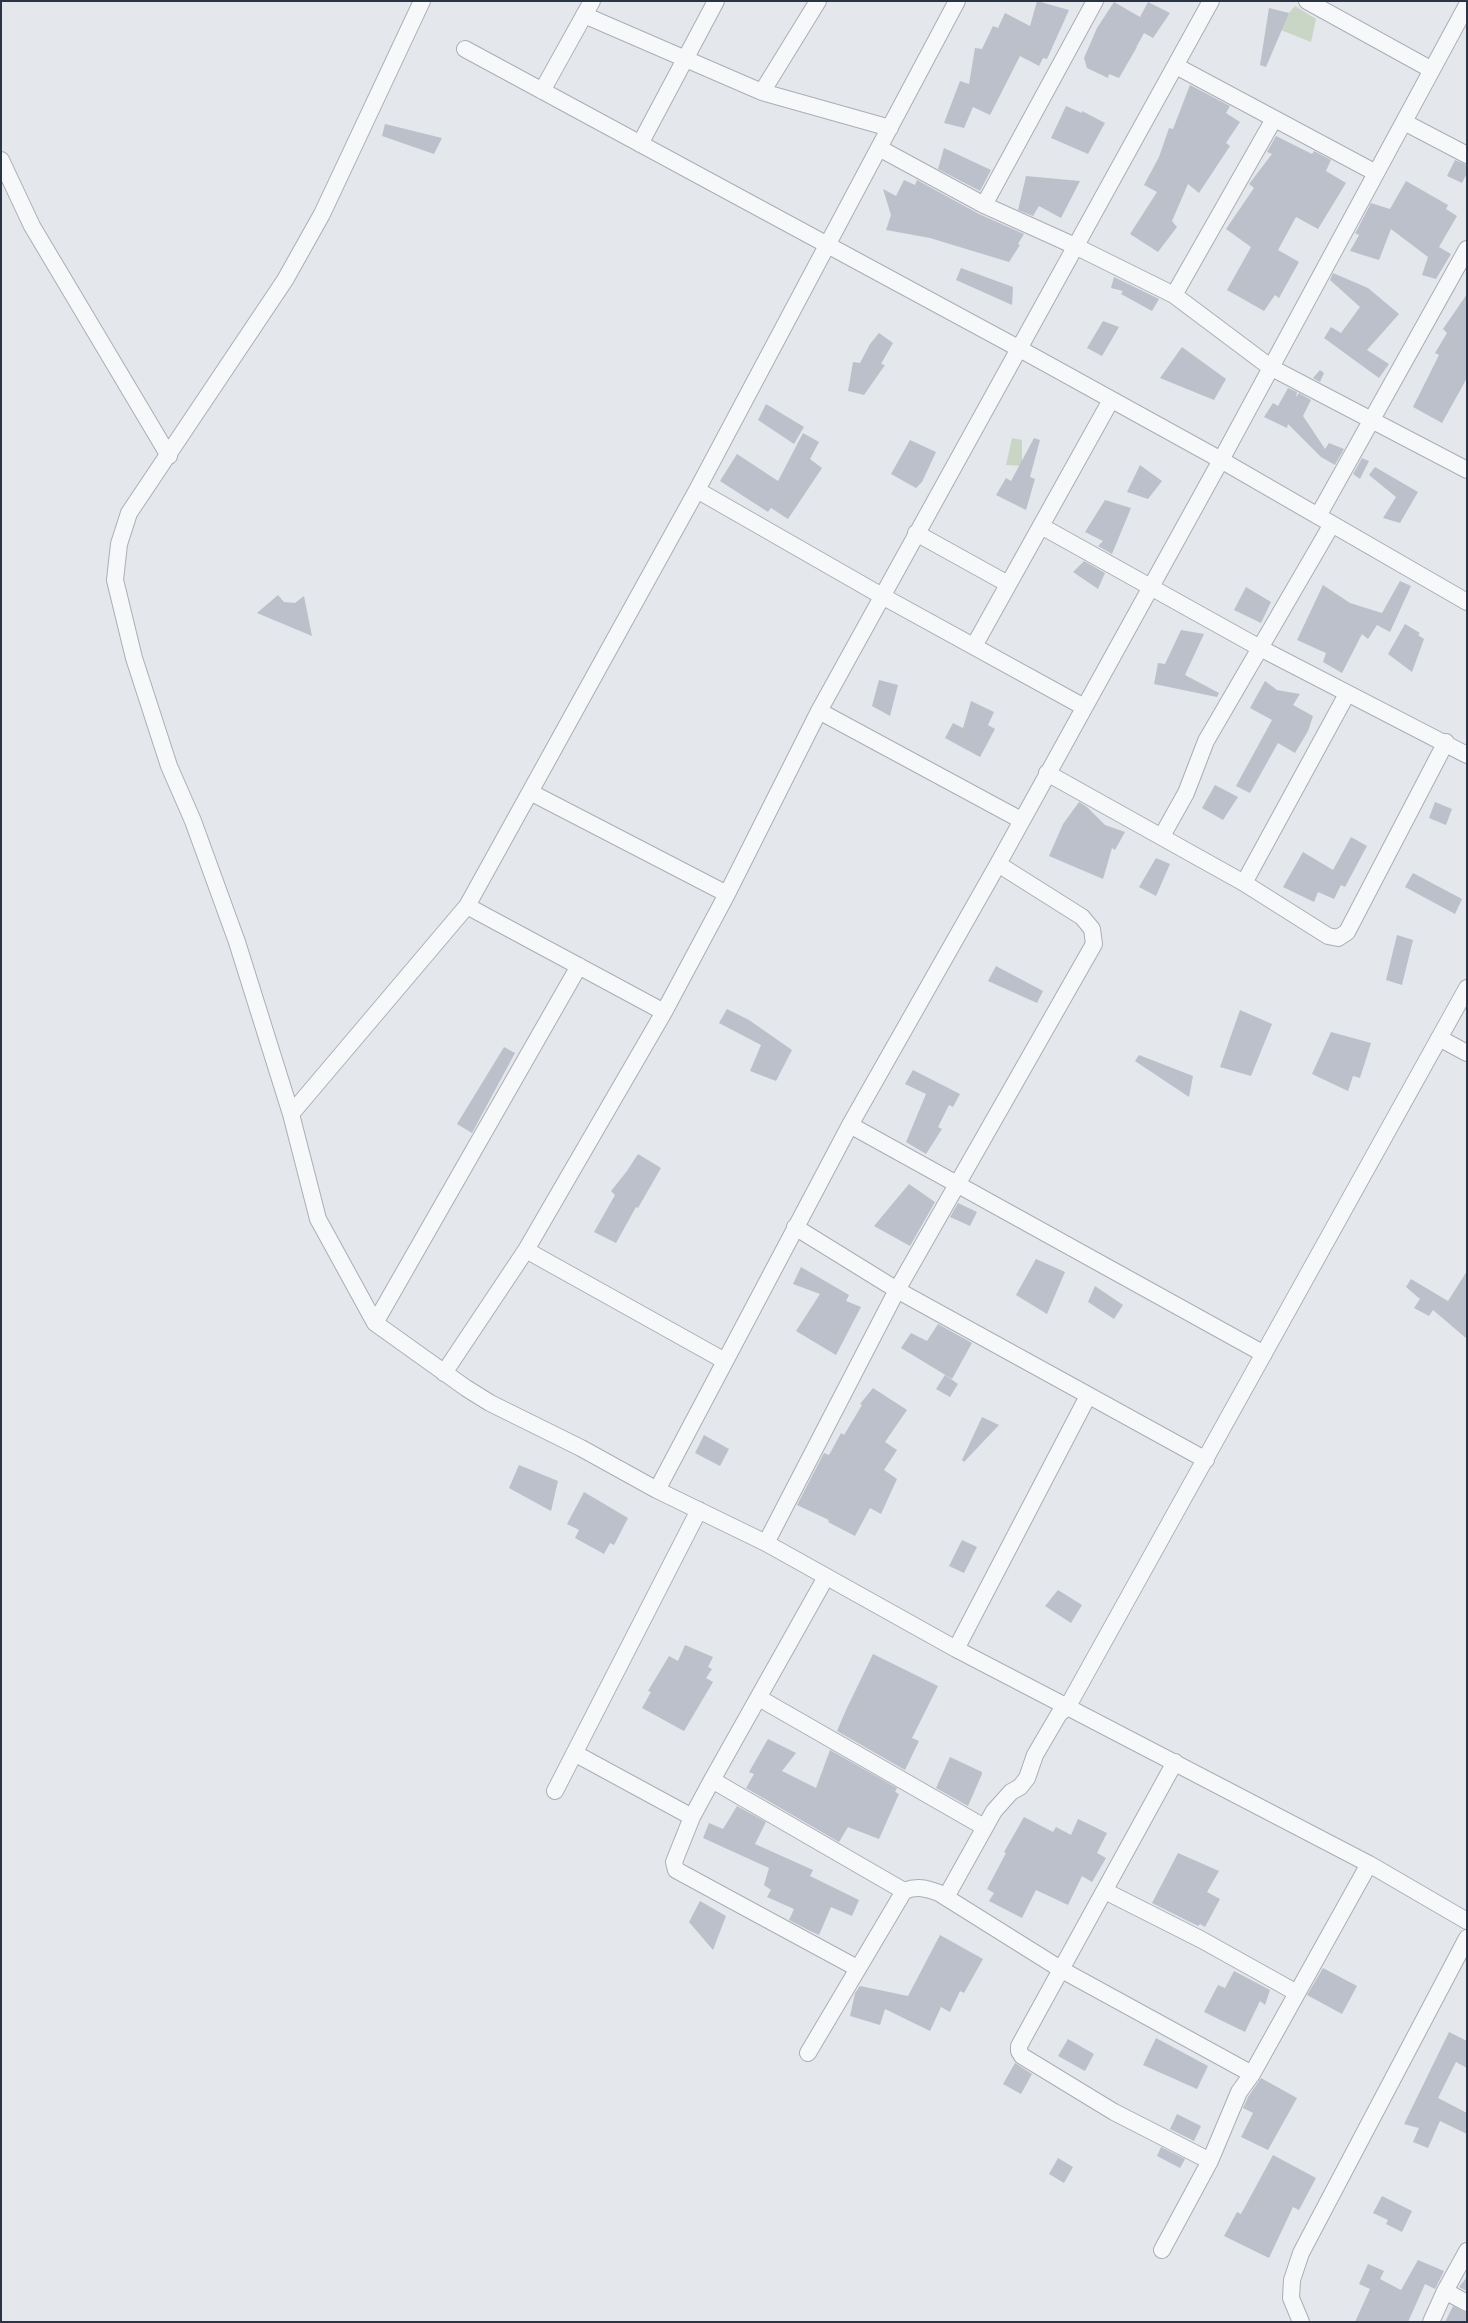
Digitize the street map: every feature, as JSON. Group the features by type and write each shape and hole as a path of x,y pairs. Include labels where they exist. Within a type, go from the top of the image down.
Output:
{"street":[{"path":"422,1 322,214 285,280 130,513 118,544 115,580 134,658 169,766 193,821 237,942 291,1114 318,1220 374,1324 490,1403 581,1448 658,1490 766,1543 956,1649 1369,1864 1467,1921"},
{"path":"640,144 684,58 716,1"},
{"path":"762,92 818,1"},
{"path":"291,1114 467,906 697,490 826,244 957,1"},
{"path":"984,205 1095,1"},
{"path":"444,1373 526,1250 664,1012 727,894 819,711 1211,1"},
{"path":"1313,3 1432,70"},
{"path":"658,1490 850,1125 998,864 1151,587 1432,70 1463,21 1467,5"},
{"path":"542,91 588,8 684,58 762,92 890,128"},
{"path":"464,49 1018,348 1221,460 1467,602"},
{"path":"1176,66 1376,173"},
{"path":"1174,295 1274,119"},
{"path":"1404,122 1467,154"},
{"path":"879,148 984,205 1075,246 1174,295 1270,367 1467,470"},
{"path":"1,160 32,226 169,456"},
{"path":"1162,836 1186,793 1206,741 1260,648 1325,520 1372,419 1467,249"},
{"path":"974,646 1111,400"},
{"path":"697,490 882,596 1084,707"},
{"path":"1041,526 1260,648 1347,694 1446,742 1467,755"},
{"path":"916,533 1008,584"},
{"path":"1244,883 1347,694"},
{"path":"819,711 1021,820"},
{"path":"1047,773 1244,883 1328,936 1338,938 1347,932 1446,742"},
{"path":"530,792 727,894"},
{"path":"766,1543 897,1290 1094,944 1092,929 1082,917 998,864"},
{"path":"467,906 664,1012"},
{"path":"374,1324 579,966"},
{"path":"946,1897 994,1811 1027,1778 1039,1748 1060,1714 1068,1706 1467,988"},
{"path":"1439,1038 1467,1053"},
{"path":"850,1125 1264,1354"},
{"path":"795,1227 897,1290 1206,1460"},
{"path":"526,1250 725,1360"},
{"path":"956,1649 1088,1396"},
{"path":"555,1791 576,1754 699,1510"},
{"path":"826,1577 692,1817 674,1862 676,1870 856,1968"},
{"path":"759,1698 984,1826"},
{"path":"576,1754 692,1817"},
{"path":"1175,1762 1019,2046 1019,2051 1022,2056 1114,2112 1210,2161"},
{"path":"712,1780 904,1891"},
{"path":"1162,2250 1210,2161 1242,2087 1252,2074 1369,1864"},
{"path":"808,2053 856,1968 904,1891 914,1887 926,1888 946,1897 1062,1970 1252,2074"},
{"path":"1105,1891 1202,1940 1296,1992"},
{"path":"1301,2322 1291,2298 1292,2280 1302,2253 1467,1938"},
{"path":"1431,2322 1445,2291 1467,2251"},
{"path":"1445,2291 1467,2303"}],"green space":[{"path":"1295,6 1316,19 1311,42 1276,28"},
{"path":"1012,438 1022,440 1022,466 1006,465"}],"building":[{"path":"1037,1 1069,10 1047,59 1043,58 1039,66 1020,56 990,115 973,107 964,128 944,123 960,81 969,84 975,48 982,49 993,26 998,28 1005,13 1030,26"},
{"path":"1114,2 1140,17 1148,2 1170,13 1153,38 1144,33 1137,46 1135,45 1137,47 1119,78 1109,74 1108,78 1087,68 1084,58 1097,28"},
{"path":"1269,8 1289,13 1266,67 1260,65"},
{"path":"1190,85 1230,106 1226,113 1240,122 1226,143 1230,146 1199,193 1188,184 1172,221 1177,227 1158,252 1130,234 1157,192 1144,185 1159,157 1169,128 1173,129"},
{"path":"1066,106 1082,113 1082,111 1105,123 1088,154 1051,138"},
{"path":"385,124 442,138 434,154 382,136"},
{"path":"1276,136 1312,154 1314,151 1331,160 1326,171 1346,183 1318,229 1296,217 1278,250 1299,262 1279,298 1275,295 1264,311 1227,290 1251,247 1226,229 1254,188 1249,184 1272,154 1267,152"},
{"path":"944,148 991,170 980,191 938,169"},
{"path":"1455,160 1467,165 1467,173 1462,183 1447,176"},
{"path":"1026,176 1080,181 1061,218 1039,206 1033,216 1018,210"},
{"path":"904,180 915,185 917,180 979,214 1024,234 1018,244 1020,245 1009,262 930,238 886,230 891,215 883,189 896,196"},
{"path":"1406,181 1448,205 1446,209 1457,216 1439,247 1451,254 1436,279 1422,275 1428,257 1391,229 1379,260 1350,251 1359,235 1355,233 1371,203 1390,209"},
{"path":"961,268 1013,287 1012,305 956,280"},
{"path":"1333,273 1368,288 1399,314 1367,350 1389,364 1379,378 1324,338 1331,327 1341,333 1360,307 1330,280"},
{"path":"1114,277 1159,299 1152,311 1121,294 1123,291 1111,288"},
{"path":"1467,294 1467,378 1442,423 1413,407 1439,355 1435,353 1447,333 1443,329"},
{"path":"1103,321 1119,327 1102,356 1087,348"},
{"path":"879,333 893,343 881,364 885,365 864,395 848,391 853,362 860,363 870,344"},
{"path":"1182,347 1226,379 1214,400 1160,378"},
{"path":"1320,370 1324,373 1320,382 1313,378"},
{"path":"1288,388 1297,392 1296,397 1299,393 1311,400 1303,416 1325,449 1329,443 1344,449 1335,465 1321,457 1288,424 1287,428 1264,417 1273,403 1278,406"},
{"path":"766,404 804,427 794,444 758,420"},
{"path":"803,433 819,442 810,459 822,468 788,519 771,508 768,512 720,481 737,454 778,481"},
{"path":"1034,438 1040,440 1030,477 1035,479 1026,510 996,495 1006,478 1011,481"},
{"path":"910,440 936,452 922,482 916,488 891,474"},
{"path":"1362,458 1369,461 1360,479 1353,474"},
{"path":"1140,465 1162,481 1148,499 1127,492"},
{"path":"1375,467 1418,492 1400,523 1383,518 1396,497 1369,475"},
{"path":"1105,500 1131,508 1112,554 1098,546 1103,541 1085,532"},
{"path":"1084,561 1105,573 1098,589 1073,572"},
{"path":"1400,581 1411,586 1390,632 1377,625 1368,639 1362,634 1342,673 1323,662 1326,653 1297,640 1323,585 1350,603 1382,613"},
{"path":"1246,587 1271,602 1261,623 1234,610"},
{"path":"278,595 284,602 295,603 304,596 312,636 257,613"},
{"path":"1405,624 1420,633 1418,635 1424,639 1412,672 1388,654"},
{"path":"1181,630 1204,634 1185,675 1219,693 1217,697 1154,684 1158,663 1165,664"},
{"path":"879,680 898,685 890,716 872,706"},
{"path":"1265,681 1277,690 1300,694 1293,705 1313,716 1308,731 1295,753 1278,743 1250,793 1236,786 1272,720 1250,708"},
{"path":"971,701 994,712 988,725 995,729 980,757 945,738 953,723 963,728"},
{"path":"1215,785 1238,797 1223,820 1202,808"},
{"path":"1079,802 1087,807 1105,825 1125,832 1115,850 1112,848 1103,879 1049,856 1063,824"},
{"path":"1435,802 1452,809 1446,825 1429,818"},
{"path":"1351,837 1367,846 1345,887 1341,885 1334,899 1318,892 1314,902 1283,887 1303,852 1333,870"},
{"path":"1156,858 1170,864 1156,896 1139,887"},
{"path":"1413,873 1462,899 1455,914 1405,887"},
{"path":"1397,935 1413,940 1402,985 1386,980"},
{"path":"996,966 1043,991 1037,1003 988,981"},
{"path":"727,1009 749,1020 792,1050 776,1081 750,1071 761,1045 719,1023"},
{"path":"1240,1010 1272,1024 1251,1076 1220,1067"},
{"path":"1331,1032 1371,1043 1360,1078 1353,1076 1348,1091 1312,1074"},
{"path":"504,1047 515,1053 472,1133 457,1124"},
{"path":"1139,1055 1193,1076 1189,1097 1135,1061"},
{"path":"913,1070 960,1094 953,1107 949,1105 938,1127 942,1129 926,1154 906,1142 926,1094 905,1084"},
{"path":"638,1154 661,1168 616,1243 594,1232 615,1195 611,1191"},
{"path":"909,1184 935,1202 910,1246 874,1226"},
{"path":"958,1203 977,1212 970,1226 950,1217"},
{"path":"1036,1259 1065,1272 1047,1314 1016,1295"},
{"path":"801,1267 849,1295 846,1301 861,1307 836,1355 796,1331 820,1294 793,1284"},
{"path":"1467,1271 1467,1339 1433,1310 1429,1316 1414,1308 1420,1299 1406,1287 1411,1279 1448,1301"},
{"path":"1095,1286 1123,1305 1114,1319 1088,1302"},
{"path":"938,1324 972,1343 952,1379 901,1348 911,1333 927,1341"},
{"path":"945,1375 958,1384 950,1397 936,1389"},
{"path":"873,1388 907,1410 885,1442 897,1450 884,1470 897,1479 881,1514 870,1508 855,1536 828,1522 829,1520 797,1505 824,1453 829,1455 841,1433 844,1435 862,1405 860,1404"},
{"path":"982,1417 999,1425 964,1462 962,1460"},
{"path":"704,1435 729,1449 720,1466 695,1453"},
{"path":"519,1465 558,1481 551,1511 509,1488"},
{"path":"584,1492 628,1518 614,1545 610,1543 604,1554 575,1538 579,1530 567,1524"},
{"path":"962,1540 977,1547 964,1573 949,1566"},
{"path":"1058,1590 1082,1605 1071,1623 1045,1606"},
{"path":"685,1645 713,1657 708,1667 712,1669 706,1678 713,1682 684,1731 642,1708 651,1692 648,1691 669,1656 678,1661"},
{"path":"873,1654 938,1686 912,1738 919,1741 905,1770 837,1731"},
{"path":"768,1739 796,1753 782,1771 816,1788 830,1750 897,1788 895,1792 899,1794 879,1839 848,1827 839,1842 746,1788 754,1774 749,1772"},
{"path":"950,1757 982,1772 968,1806 936,1788"},
{"path":"737,1806 766,1822 755,1844 813,1870 810,1876 859,1900 852,1916 831,1907 819,1935 808,1930 789,1920 794,1909 767,1897 771,1890 764,1885 769,1868 703,1838 709,1823 723,1829"},
{"path":"1024,1817 1053,1832 1056,1827 1071,1835 1078,1819 1107,1833 1097,1853 1106,1858 1092,1882 1082,1876 1068,1905 1036,1890 1022,1918 989,1901 994,1893 987,1889 1006,1853 1004,1852"},
{"path":"1178,1853 1219,1871 1207,1892 1220,1899 1205,1927 1200,1924 1198,1926 1152,1903"},
{"path":"700,1901 726,1916 713,1950 689,1922"},
{"path":"940,1935 983,1959 964,1993 960,1991 950,2012 941,2007 930,2031 885,2009 880,2025 850,2016 855,1993 860,1986 908,1996"},
{"path":"1323,1968 1357,1986 1342,2014 1307,1995"},
{"path":"1234,1971 1270,1990 1265,2005 1260,2001 1245,2032 1204,2012 1218,1985 1225,1988"},
{"path":"1449,2032 1467,2041 1467,2068 1456,2062 1438,2098 1467,2113 1467,2134 1440,2121 1428,2148 1413,2142 1419,2128 1404,2124"},
{"path":"1156,2038 1208,2066 1197,2089 1143,2065"},
{"path":"1068,2039 1094,2054 1085,2071 1058,2056"},
{"path":"1015,2063 1032,2074 1021,2094 1003,2084"},
{"path":"1261,2078 1297,2098 1268,2150 1241,2137 1253,2113 1243,2108"},
{"path":"1177,2114 1201,2126 1194,2141 1170,2129"},
{"path":"1161,2147 1185,2159 1180,2168 1157,2156"},
{"path":"1273,2155 1316,2178 1299,2210 1293,2207 1269,2258 1224,2236 1237,2212 1241,2214"},
{"path":"1058,2158 1073,2167 1064,2183 1049,2174"},
{"path":"1382,2196 1412,2211 1402,2232 1386,2224 1388,2220 1373,2213"},
{"path":"1418,2260 1444,2271 1435,2289 1425,2284 1408,2322 1355,2322 1370,2289 1359,2284 1368,2264 1384,2271 1380,2279 1401,2290"},
{"path":"1467,2277 1467,2291 1459,2287"},
{"path":"1453,2306 1467,2313 1467,2322 1445,2322"}]}
